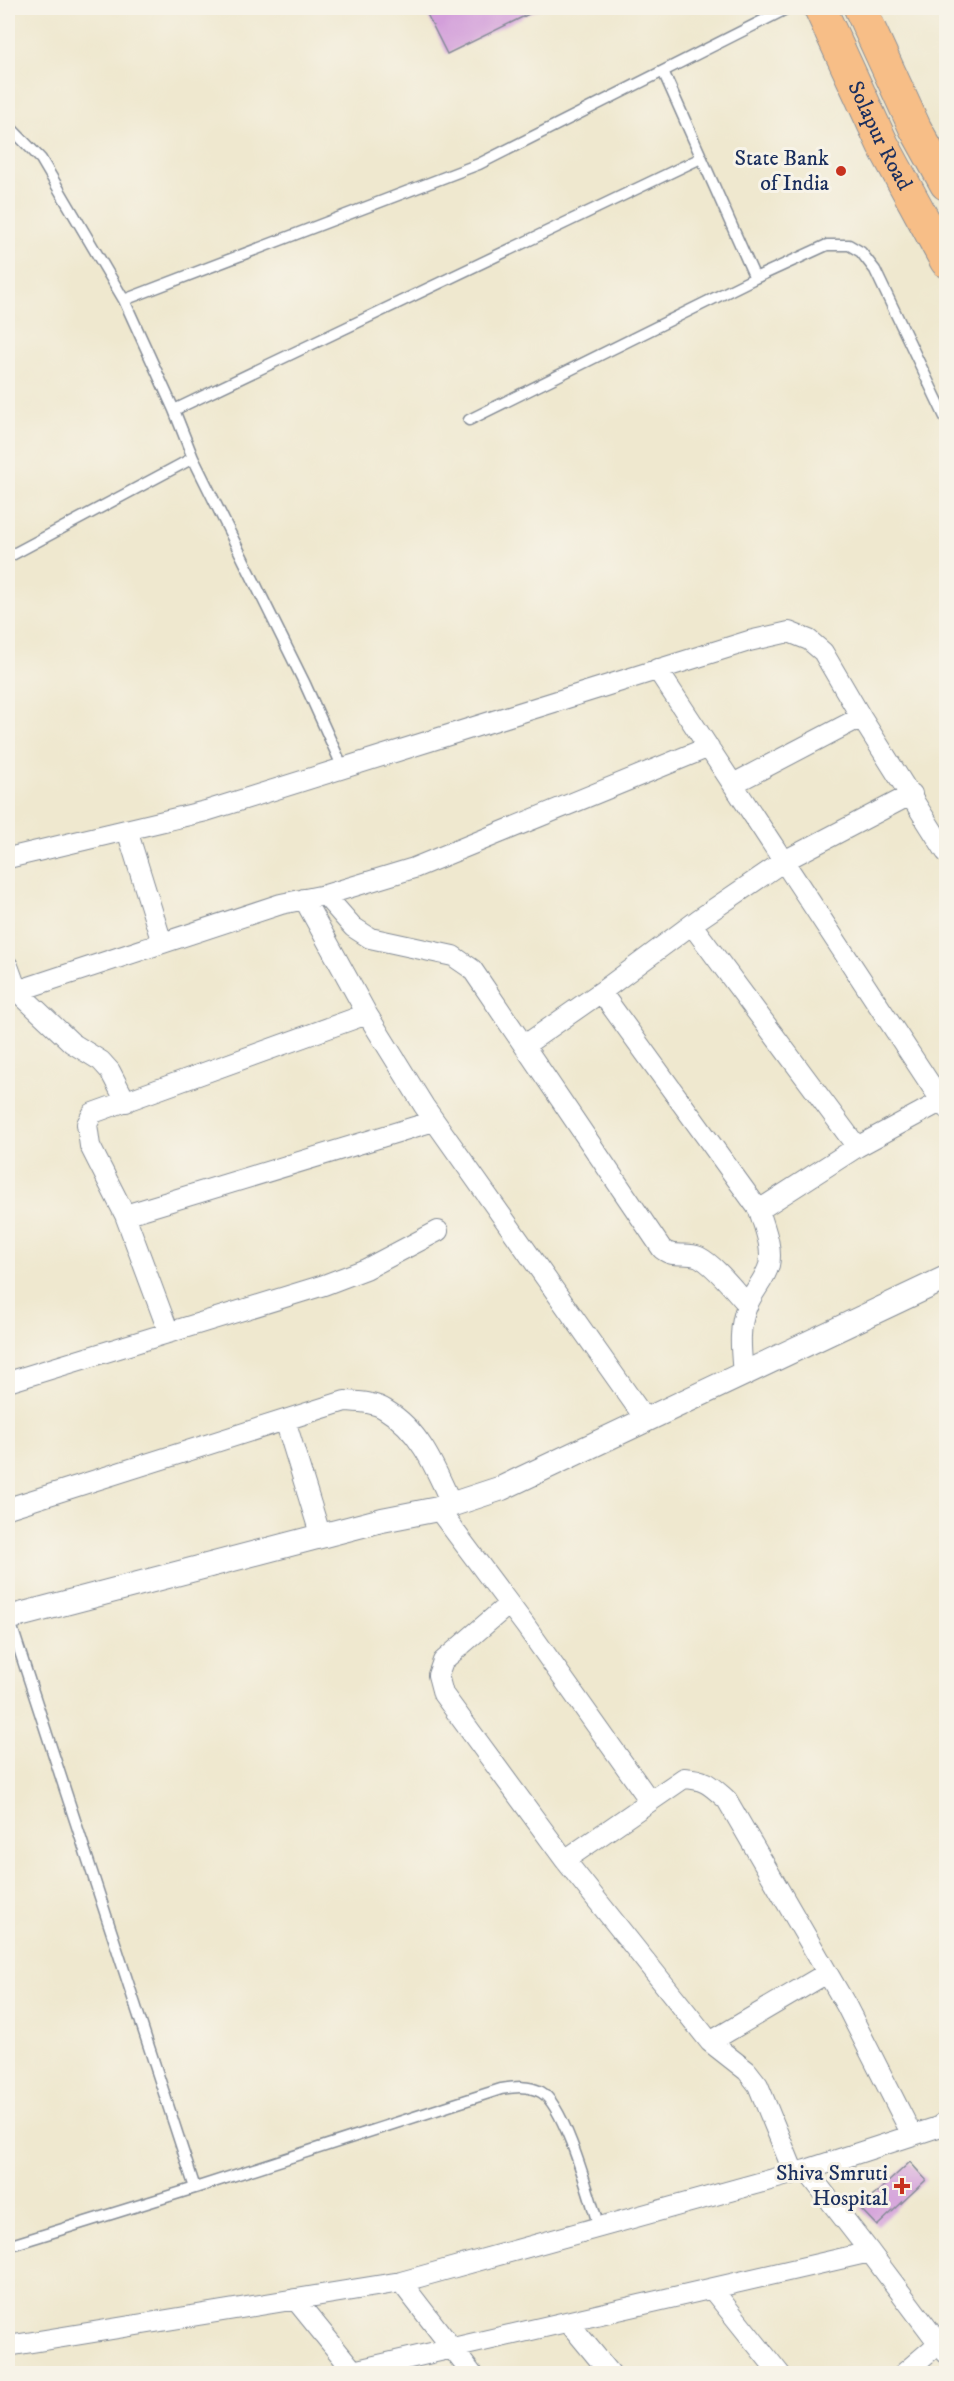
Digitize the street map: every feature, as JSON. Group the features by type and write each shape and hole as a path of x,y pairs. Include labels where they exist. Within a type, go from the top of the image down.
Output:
{"main road":[{"name":"Solapur Road","path":"820,8 883,145 946,261"},
{"name":"Solapur Road","path":"860,8 915,128 943,171"}],"street":[{"path":"905,183 943,171"},
{"path":"8,858 206,811 657,669 749,641 789,632 809,640 823,652 946,852"},
{"path":"657,669 944,1104 856,1147 759,1210"},
{"path":"733,784 861,717"},
{"path":"17,991 281,904 325,895 414,868 709,747"},
{"path":"525,1045 784,861 912,794"},
{"path":"127,830 162,943"},
{"path":"325,895 353,927 370,938 453,956 472,969 662,1249 669,1254 690,1255 707,1262 748,1305"},
{"path":"304,900 367,1014 434,1121 646,1420"},
{"path":"692,925 856,1147"},
{"path":"8,966 17,991 72,1043 101,1061 111,1071 126,1102"},
{"path":"601,992 759,1210 770,1251 769,1263 748,1305 740,1339 743,1374"},
{"path":"169,1334 125,1215 90,1146 87,1124 93,1113 367,1014"},
{"path":"125,1215 434,1121"},
{"path":"8,1382 324,1285 366,1269 438,1231"},
{"path":"8,1618 382,1520 445,1507 502,1488 946,1278"},
{"path":"8,1508 345,1401 369,1403 386,1409 405,1425 425,1448 445,1507 509,1604 650,1801"},
{"path":"285,1420 321,1537"},
{"path":"509,1604 442,1661 438,1675 443,1694 565,1860 710,2042 747,2071 758,2085 800,2171 870,2252 944,2344 903,2373"},
{"path":"565,1860 684,1778 700,1779 727,1800 846,2004 912,2135"},
{"path":"710,2042 827,1973"},
{"path":"8,2346 400,2282 800,2171 912,2135 944,2129"},
{"path":"295,2299 350,2372 870,2252"},
{"path":"400,2282 472,2373"},
{"path":"712,2289 780,2373"},
{"path":"568,2322 611,2373"}],"lane":[{"path":"124,300 479,164 788,8"},
{"path":"663,71 755,278"},
{"path":"8,125 40,159 124,300 193,458 305,684 343,768"},
{"path":"174,410 701,158"},
{"path":"469,420 755,278 827,245 849,245 861,252 875,270 946,419"},
{"path":"8,556 193,458"},
{"path":"8,1618 195,2188"},
{"path":"8,2247 501,2089 523,2086 543,2093 562,2117 599,2227"}],"building":[{"path":"424,8 541,8 447,54"},
{"path":"910,2162 926,2180 877,2226 860,2208"}],"place":[{"name":"State Bank of India","path":"841,171"},
{"name":"Shiva Smruti Hospital","path":"902,2186"}]}
